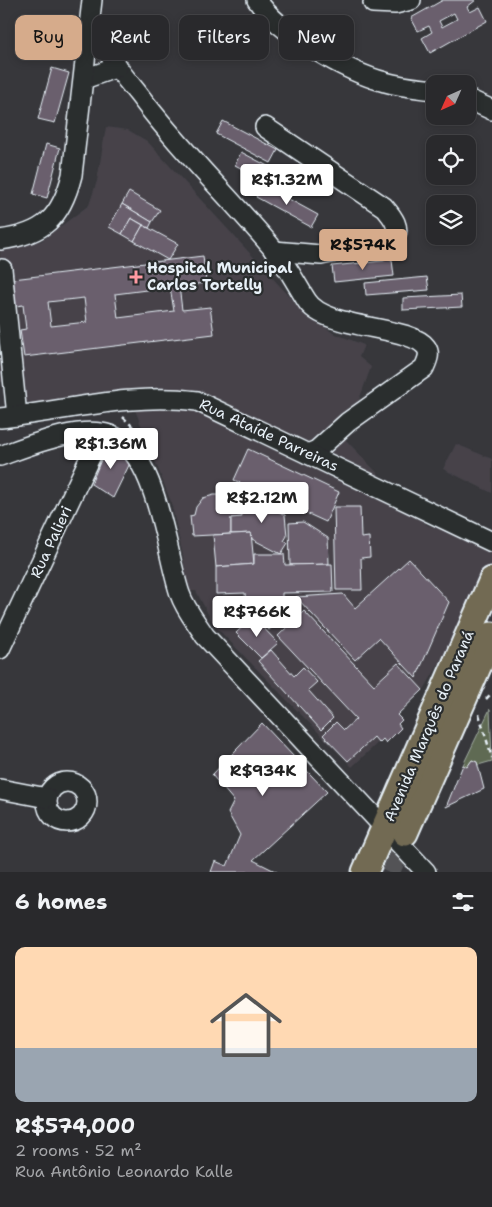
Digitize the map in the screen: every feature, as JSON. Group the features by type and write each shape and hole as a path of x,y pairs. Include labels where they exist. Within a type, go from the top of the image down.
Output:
{"main road":[{"name":"Avenida Marquês do Paraná","path":"395,831 492,580"},
{"name":"Avenida Marquês do Paraná","path":"365,872 395,831 468,713 492,635"}],"street":[{"path":"0,240 36,231 52,220 61,207 72,175 92,0"},
{"path":"257,0 275,23 347,67 385,82 426,89"},
{"path":"373,3 394,4 411,0"},
{"path":"88,36 94,37 103,45 158,120 274,251 309,304 346,322 417,340 426,347 429,354 424,368 364,409 317,450 308,454"},
{"path":"84,79 118,67"},
{"path":"476,103 492,110"},
{"path":"265,127 384,207 393,218 397,228 392,240 321,255 274,251"},
{"path":"2,270 9,417"},
{"name":"Rua Ataíde Parreiras","path":"9,417 110,403 176,398 197,401 345,470 492,542"},
{"path":"341,430 339,450 345,470"},
{"path":"0,456 79,433 110,435 122,441 134,455 152,490 160,513 175,580 188,611 205,636 395,831 426,872"},
{"name":"Rua Palieri","path":"0,649 101,434"},
{"path":"0,789 47,798"},
{"path":"375,872 382,854 395,831"}],"path":[{"path":"110,403 133,427 132,433 122,441"},
{"path":"488,695 492,692"},
{"path":"468,713 492,758"}],"shaded area":[{"path":"106,127 128,130 147,141 301,309 333,333 364,345 359,357 371,367 345,439 427,525 492,544 492,571 425,688 397,714 402,720 352,767 214,625 196,591 187,591 183,556 171,502 132,402 96,395 29,404 12,382 0,382 0,246 41,241 89,205 97,181"},
{"path":"456,444 492,459 492,493 443,469"}],"green space":[{"path":"490,709 492,761 478,765 477,762 472,760 467,767 463,765"}],"building":[{"path":"443,0 476,0 467,7 470,12 480,7 487,21 430,53 422,38 432,32 429,26 418,31 411,18","holes":["454,13 457,19 442,27 439,21"]},
{"path":"52,68 69,73 55,123 38,119"},
{"path":"223,121 278,150 271,163 216,134"},
{"path":"46,144 60,148 47,198 33,194"},
{"path":"241,152 298,182 292,195 235,165"},
{"path":"263,185 318,215 311,227 256,197"},
{"path":"129,192 160,210 152,222 122,204"},
{"path":"122,204 152,222 149,228 131,218 122,234 109,227"},
{"path":"131,218 143,225 134,241 122,234"},
{"path":"143,225 178,244 168,260 134,241"},
{"path":"203,256 206,283 179,286 182,310 210,307 214,334 24,357 20,330 26,329 23,305 16,306 13,279","holes":["170,287 174,311 118,318 115,294","84,298 87,322 51,326 48,302"]},
{"path":"392,260 394,276 334,282 332,266"},
{"path":"427,277 429,290 366,295 365,283"},
{"path":"461,295 462,307 403,310 403,298"},
{"path":"108,443 133,457 113,498 91,484"},
{"path":"248,449 339,492 326,522 234,480"},
{"path":"214,495 242,495 242,517 231,518 231,534 192,536 190,516 194,515 196,507 203,498"},
{"path":"242,495 251,497 285,515 287,536 284,541 288,543 281,554 252,539 251,533 231,534 231,518 242,517"},
{"path":"334,507 360,507 361,538 369,537 370,557 361,558 362,590 336,590"},
{"path":"303,522 328,538 329,564 290,565 289,523"},
{"path":"251,533 254,564 216,567 213,535"},
{"path":"254,554 284,554 285,565 332,564 333,592 282,593 282,601 291,610 269,630 253,613 259,607 258,602 246,603 245,593 216,594 216,567 254,564"},
{"path":"409,559 449,602 416,678 379,638 355,660 296,597 343,594 355,608"},
{"path":"304,611 374,685 398,663 423,690 397,715 402,720 398,724 401,728 386,743 383,739 379,743 374,737 348,761 323,735 336,722 344,730 356,719 278,636"},
{"path":"253,617 278,643 261,658 236,633"},
{"path":"271,650 294,676 303,667 317,682 308,690 333,718 321,730 258,661"},
{"path":"262,723 327,792 253,860 277,872 211,872 215,861 227,866 240,835 228,813 234,801 212,775"},
{"path":"472,760 477,762 484,789 446,807 463,765 467,767"}],"tunnel":[{"path":"387,872 405,833"}],"place":[{"name":"Hospital Municipal Carlos Tortelly","path":"136,277"}]}
